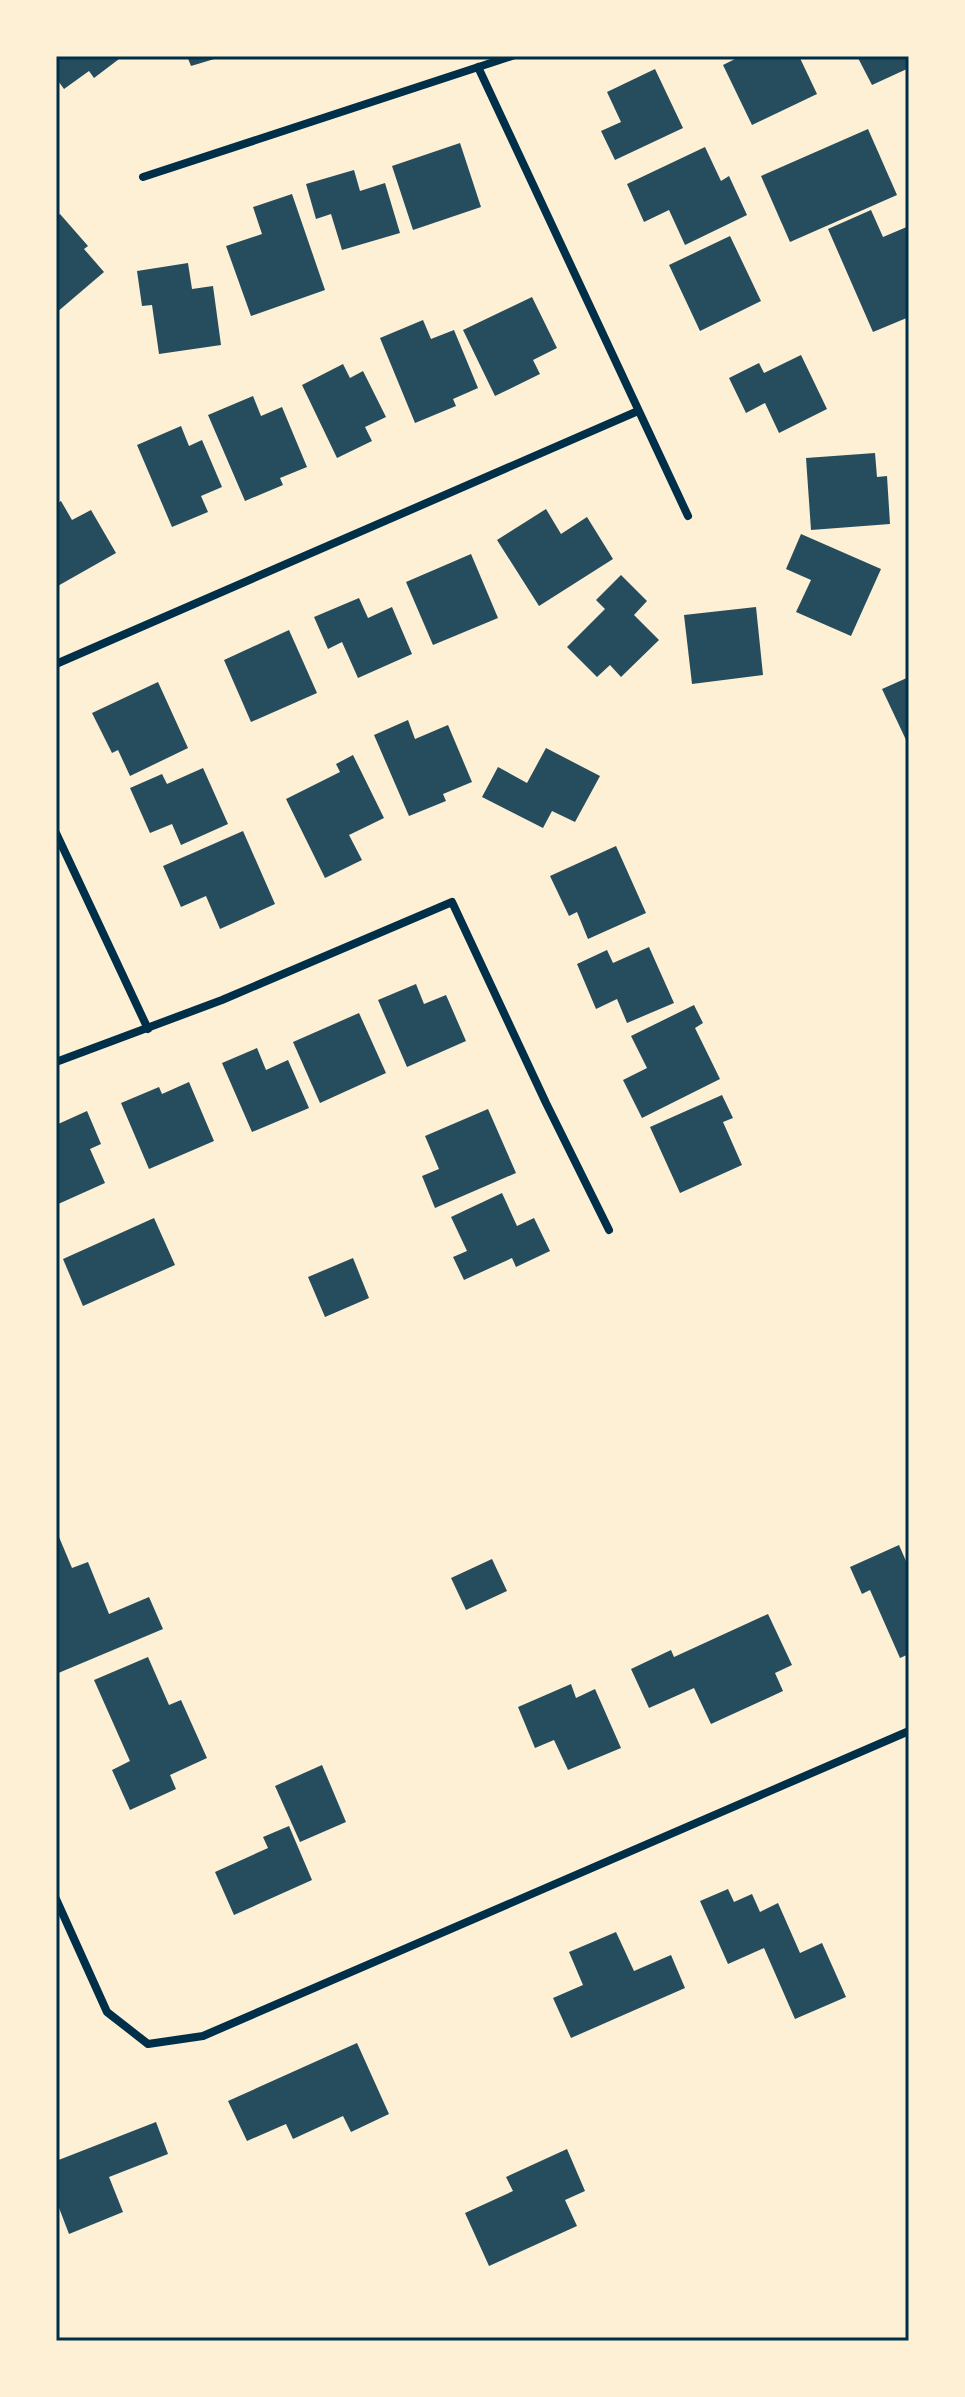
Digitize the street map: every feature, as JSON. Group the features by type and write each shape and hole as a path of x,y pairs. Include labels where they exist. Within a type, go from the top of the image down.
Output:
{"street":[{"path":"143,177 512,56"},
{"path":"478,67 688,516"},
{"path":"56,664 638,411"},
{"path":"56,833 148,1029"},
{"path":"56,1062 148,1029 452,902 609,1230"},
{"path":"56,1899 107,2012 148,2044 203,2036 909,1731"}],"building":[{"path":"56,56 123,56 94,78 89,71 64,89 56,78"},
{"path":"187,56 221,56 221,57 191,66"},
{"path":"741,56 799,56 817,94 752,125 723,65"},
{"path":"857,56 909,56 909,68 872,85"},
{"path":"655,69 683,128 615,160 601,131 621,122 607,92"},
{"path":"868,129 897,195 790,242 761,176"},
{"path":"460,143 481,207 413,230 392,166"},
{"path":"705,147 721,181 729,176 747,215 685,245 669,210 644,222 627,184"},
{"path":"354,170 360,191 385,183 400,233 342,250 331,214 316,219 306,184"},
{"path":"292,194 325,290 251,316 226,246 262,234 253,207"},
{"path":"871,210 883,237 909,226 909,317 873,332 828,229"},
{"path":"60,214 88,246 84,249 104,272 56,313 56,217"},
{"path":"730,236 761,301 700,331 669,265"},
{"path":"188,263 192,289 213,286 221,345 159,354 152,305 142,306 137,271"},
{"path":"532,297 557,348 533,360 540,374 495,396 463,330"},
{"path":"423,320 431,339 454,330 478,388 453,399 456,406 415,423 380,338"},
{"path":"801,355 827,409 779,433 765,403 746,413 729,378 759,363 764,373"},
{"path":"343,364 350,378 363,371 386,417 365,427 372,441 337,458 302,385"},
{"path":"253,396 261,416 282,407 307,467 280,478 283,485 245,501 208,415"},
{"path":"181,426 189,446 202,440 222,487 201,496 208,512 172,527 137,445"},
{"path":"875,453 877,477 887,476 890,524 811,530 806,458"},
{"path":"61,501 72,520 91,510 116,553 56,587 56,504"},
{"path":"546,509 561,534 587,517 613,559 539,606 497,540"},
{"path":"801,534 881,569 851,636 796,612 811,580 786,569"},
{"path":"471,554 498,618 433,645 406,582"},
{"path":"621,575 647,601 634,615 659,640 621,677 610,665 597,677 567,647 605,609 596,600"},
{"path":"359,598 368,618 392,607 412,654 358,678 342,642 328,649 314,617"},
{"path":"756,607 763,675 692,684 684,615"},
{"path":"289,630 317,693 251,722 224,660"},
{"path":"909,677 909,741 907,742 882,689"},
{"path":"158,682 188,748 130,776 118,750 112,753 92,713"},
{"path":"408,720 415,739 448,725 472,782 443,794 446,801 409,816 374,735"},
{"path":"546,748 600,776 575,822 552,811 543,828 482,797 498,767 527,783"},
{"path":"353,755 384,818 349,835 362,860 325,878 286,799 340,772 336,764"},
{"path":"203,768 228,824 181,845 172,824 150,833 130,788 162,774 167,784"},
{"path":"243,831 275,904 220,929 206,896 181,907 163,866"},
{"path":"616,846 646,913 588,939 577,912 569,916 550,876"},
{"path":"649,947 674,1003 627,1023 617,999 596,1009 577,964 607,950 613,963"},
{"path":"416,984 424,1004 446,995 466,1041 407,1067 378,1000"},
{"path":"694,1005 703,1023 695,1028 720,1079 642,1118 623,1080 647,1068 631,1036"},
{"path":"359,1013 386,1073 320,1103 293,1042"},
{"path":"257,1048 266,1070 288,1060 309,1108 252,1132 222,1063"},
{"path":"189,1082 214,1141 149,1169 121,1103 159,1087 162,1094"},
{"path":"722,1095 733,1118 723,1122 742,1165 680,1193 650,1127"},
{"path":"488,1109 516,1173 435,1208 422,1176 439,1169 425,1136"},
{"path":"87,1111 101,1144 90,1149 105,1183 56,1205 56,1125"},
{"path":"502,1193 517,1226 534,1218 550,1251 516,1267 512,1258 464,1280 453,1257 467,1251 451,1217"},
{"path":"154,1218 175,1265 83,1306 63,1259"},
{"path":"353,1258 369,1298 325,1317 308,1277"},
{"path":"59,1537 72,1568 88,1562 109,1614 149,1597 163,1629 56,1674 56,1538"},
{"path":"899,1545 909,1568 909,1654 900,1658 870,1590 862,1594 850,1567"},
{"path":"492,1559 507,1591 466,1610 451,1578"},
{"path":"768,1614 792,1665 775,1673 783,1691 711,1724 694,1688 649,1708 631,1669 671,1650 674,1657"},
{"path":"148,1657 169,1705 181,1700 207,1758 170,1775 176,1789 130,1810 112,1770 130,1761 94,1680"},
{"path":"571,1684 576,1698 595,1689 621,1748 568,1770 554,1740 535,1748 518,1707"},
{"path":"322,1765 346,1822 300,1842 275,1786"},
{"path":"289,1826 312,1880 234,1915 215,1872 268,1848 263,1837"},
{"path":"728,1889 734,1902 752,1894 760,1912 778,1903 800,1953 822,1943 846,1997 795,2019 764,1948 728,1964 700,1901"},
{"path":"616,1932 634,1971 671,1955 685,1988 571,2038 553,1998 583,1985 569,1952"},
{"path":"357,2043 389,2114 351,2132 343,2116 293,2139 286,2124 247,2141 228,2101"},
{"path":"156,2122 168,2154 109,2177 123,2212 69,2234 56,2200 56,2161"},
{"path":"567,2149 585,2191 565,2200 577,2226 489,2266 465,2213 513,2191 506,2177"}]}
